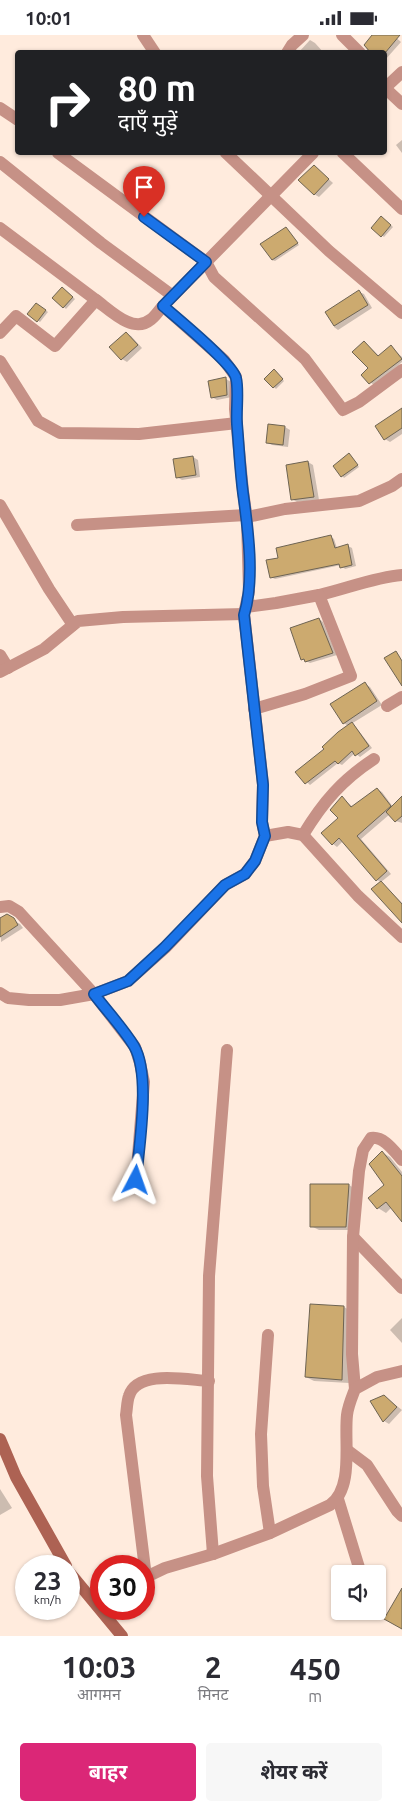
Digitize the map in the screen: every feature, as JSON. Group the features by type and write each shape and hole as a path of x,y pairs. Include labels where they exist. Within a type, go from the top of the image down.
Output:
{"street":[{"path":"143,35 153,50"},
{"path":"289,50 303,35"},
{"path":"342,35 357,50"},
{"path":"387,83 402,72"},
{"path":"387,85 402,104"},
{"path":"0,108 15,118"},
{"path":"61,155 206,262 214,277 305,359 343,410 359,402 402,370"},
{"path":"228,155 329,251 402,313"},
{"path":"0,228 96,300 130,324 138,326 149,321 311,155"},
{"path":"345,155 402,209"},
{"path":"0,163 101,243 173,296"},
{"path":"0,333 16,316 55,346 96,300"},
{"path":"0,993 8,998 60,1000 94,994 128,981 165,947 225,885 245,874 255,861 265,836 262,822 263,785 245,611 249,591 247,516 237,423 236,377 224,360 163,306"},
{"path":"0,361 38,421 60,433 139,434 237,423"},
{"path":"77,525 247,516 285,509 359,501 392,486 402,479"},
{"path":"0,505 49,589 73,625"},
{"path":"0,655 4,670 44,649 78,621 245,611 348,588 386,576 402,575"},
{"path":"254,709 305,694 351,676 319,595"},
{"path":"387,706 402,697"},
{"path":"303,835 332,793 357,770 374,759"},
{"path":"265,836 288,832 303,835 358,896 402,937"},
{"path":"0,907 9,906 19,912 94,994 135,1047 144,1083 136,1180"},
{"path":"213,1554 207,1476 209,1276 227,1050"},
{"path":"358,1565 338,1499 346,1466 347,1415 355,1389 352,1354 353,1237 359,1171 366,1143 376,1137 383,1141 402,1160"},
{"path":"353,1237 402,1288"},
{"path":"268,1335 261,1434 263,1486 270,1533"},
{"path":"355,1389 377,1377 402,1371"},
{"path":"142,1555 126,1415 129,1394 135,1387 146,1380 160,1377 209,1381"},
{"path":"0,1439 16,1477 60,1555"},
{"path":"347,1450 367,1465 402,1516"},
{"path":"155,1573 270,1533 330,1505 338,1499"},
{"path":"80,1583 90,1594"},
{"path":"110,1620 122,1636"}],"building":[{"path":"372,35 400,35 387,51 368,50 364,45"},
{"path":"314,165 329,179 314,195 298,180"},
{"path":"381,216 391,225 381,237 371,228"},
{"path":"286,227 298,243 272,260 260,244"},
{"path":"62,287 73,297 63,308 52,298"},
{"path":"359,290 368,305 334,326 325,312"},
{"path":"36,303 46,310 37,322 27,314"},
{"path":"126,332 138,345 121,360 109,347"},
{"path":"364,341 378,356 391,345 402,359 369,384 361,375 368,368 352,352"},
{"path":"274,369 283,379 273,388 264,379"},
{"path":"226,377 227,395 211,398 208,381"},
{"path":"402,408 402,428 384,440 375,426"},
{"path":"268,424 285,426 283,445 266,443"},
{"path":"349,453 358,465 341,477 333,466"},
{"path":"193,456 196,475 176,478 173,459"},
{"path":"308,461 314,497 291,500 286,465"},
{"path":"331,535 335,548 348,544 352,565 340,568 339,564 270,578 266,560 278,558 276,548"},
{"path":"319,618 333,653 305,662 304,659 301,660 290,628"},
{"path":"396,651 402,661 402,686 384,658"},
{"path":"365,682 377,701 343,724 330,704"},
{"path":"352,722 369,746 355,756 352,751 338,764 335,761 305,784 295,772 324,749 322,747"},
{"path":"377,788 391,806 357,836 387,871 376,881 339,838 332,845 321,833 338,818 330,810 342,796 351,807"},
{"path":"402,796 402,816 395,822 386,812"},
{"path":"381,881 402,904 402,923 371,889"},
{"path":"7,914 14,918 18,925 0,937 0,918"},
{"path":"382,1151 402,1176 402,1222 386,1202 377,1209 368,1198 384,1185 369,1164"},
{"path":"310,1184 349,1184 346,1227 310,1227"},
{"path":"310,1304 344,1306 342,1380 305,1377"},
{"path":"384,1395 397,1407 383,1422 370,1401"},
{"path":"402,1588 402,1629 386,1620 386,1616"}],"route":[{"path":"136,1180 144,1083 140,1063 135,1047 94,994 128,981 165,947 225,885 245,874 255,861 265,836 262,822 263,785 244,615 249,591 249,573 247,517 236,409 236,377 224,360 163,306 206,262 144,217"}]}
